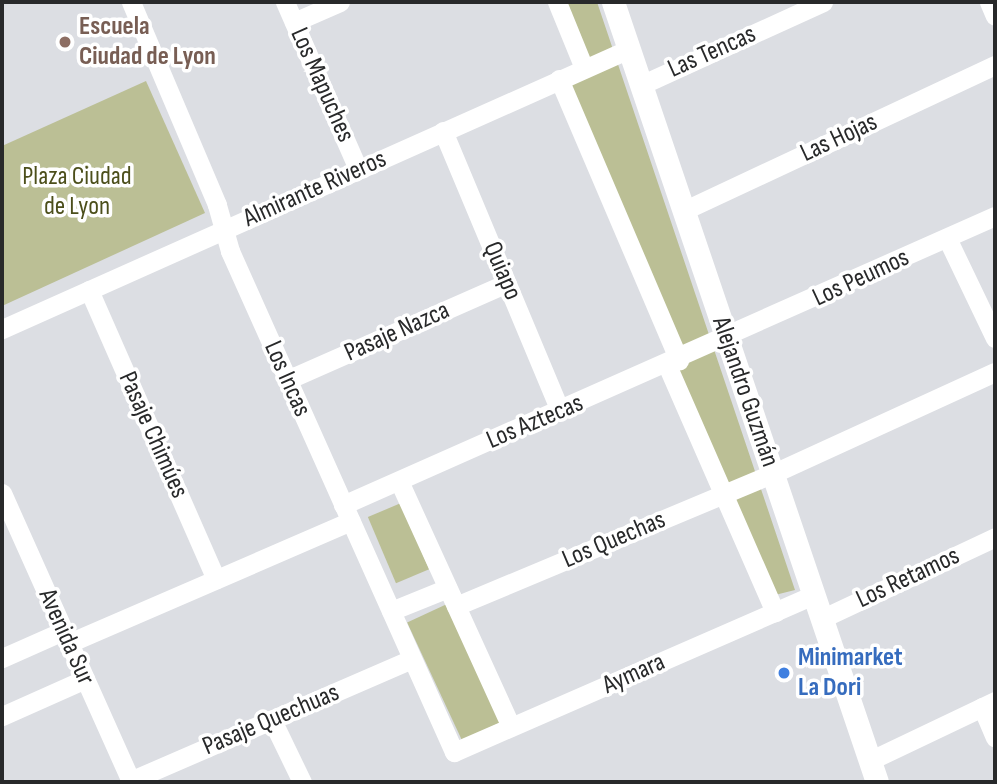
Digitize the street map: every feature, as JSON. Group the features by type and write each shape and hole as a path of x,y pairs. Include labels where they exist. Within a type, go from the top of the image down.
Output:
{"street":[{"name":"Los Incas","path":"131,2 287,380 454,752"},
{"name":"Los Mapuches","path":"285,2 358,169"},
{"path":"294,22 340,2"},
{"path":"557,2 584,68"},
{"name":"Alejandro Guzmán","path":"613,2 873,772"},
{"name":"Las Tencas","path":"641,85 822,2"},
{"path":"989,2 995,16"},
{"name":"Almirante Riveros","path":"2,329 629,49"},
{"name":"Las Hojas","path":"683,211 995,65"},
{"name":"Alejandro Guzmán","path":"559,79 673,362 722,494 775,612"},
{"name":"Quiapo","path":"443,131 560,411"},
{"name":"Los Peumos","path":"727,339 995,216"},
{"path":"947,238 995,338"},
{"name":"Pasaje Nazca","path":"287,380 507,284"},
{"name":"Pasaje Chimúes","path":"89,290 216,579"},
{"name":"Los Aztecas","path":"2,658 66,637 216,579 347,513 399,481 727,339"},
{"name":"Los Quechas","path":"456,606 772,474 995,372"},
{"path":"399,481 511,727"},
{"name":"Avenida Sur","path":"2,493 6,514 66,637 130,782"},
{"name":"Los Retamos","path":"821,619 995,537"},
{"path":"391,611 448,588"},
{"name":"Aymara","path":"454,752 813,595"},
{"name":"Pasaje Quechuas","path":"130,782 412,659"},
{"path":"2,716 85,679"},
{"path":"873,772 989,704 995,737"},
{"path":"272,720 302,782"}],"green space":[{"path":"562,2 597,2 795,590 775,595 674,370 568,84 590,75"},
{"name":"Plaza Ciudad de Lyon","path":"146,81 205,213 2,306 2,146"},
{"path":"401,503 429,569 396,583 368,517"},
{"path":"447,604 502,722 462,740 407,623"}],"place":[{"name":"Escuela Ciudad de Lyon","path":"65,42"},
{"name":"Minimarket La Dori","path":"784,673"}]}
